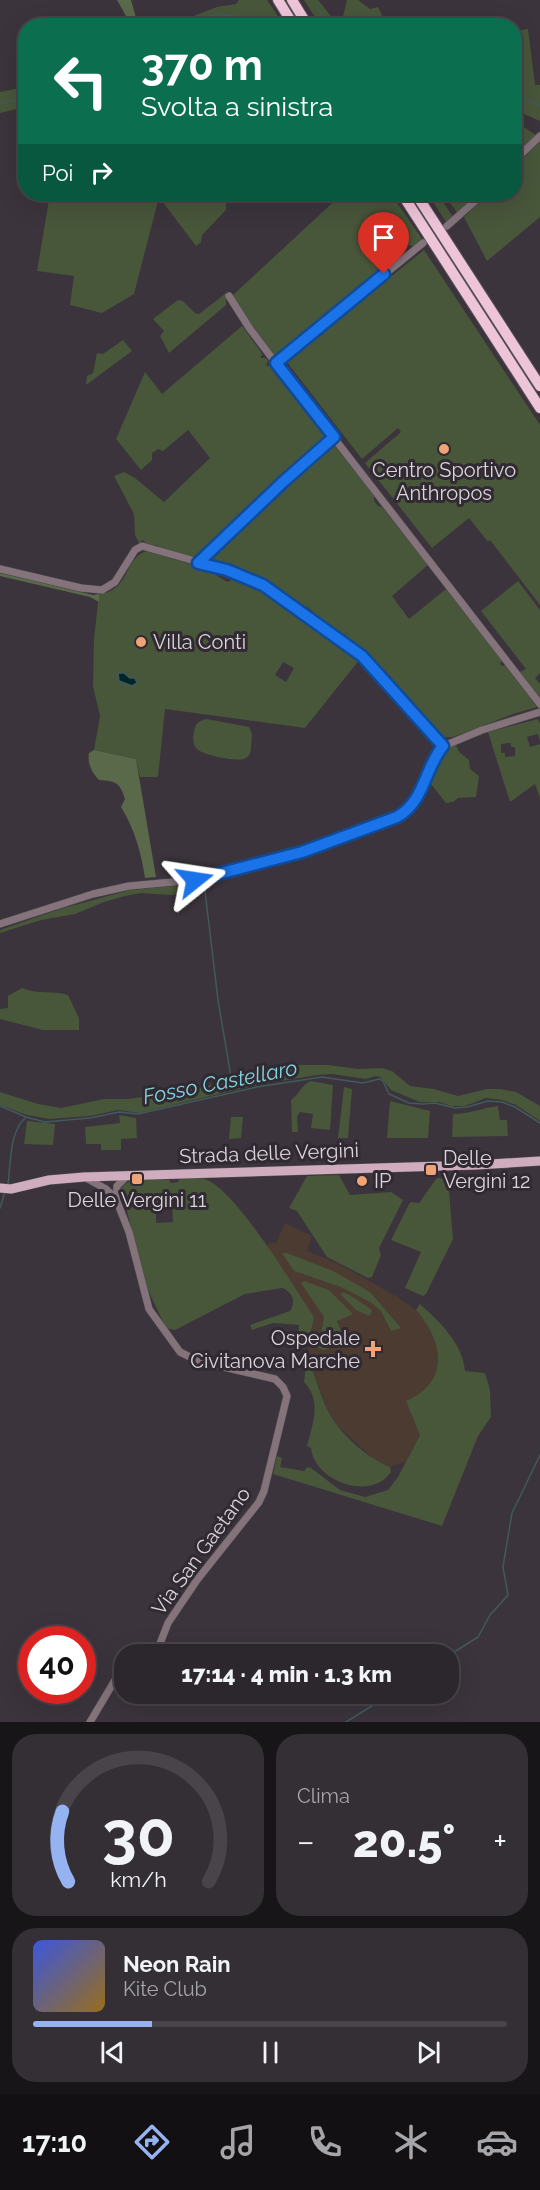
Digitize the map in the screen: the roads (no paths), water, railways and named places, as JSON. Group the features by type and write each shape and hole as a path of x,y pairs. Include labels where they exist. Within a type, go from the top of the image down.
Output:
{"highway":[{"path":"278,0 289,18"},
{"path":"291,0 303,18"},
{"path":"407,201 540,408"},
{"path":"421,201 540,386"}],"main road":[{"name":"Strada delle Vergini","path":"0,1188 11,1189 57,1179 110,1175 467,1166 540,1161"}],"street":[{"path":"522,153 540,136"},
{"path":"447,226 476,201"},
{"path":"276,363 423,243"},
{"path":"229,296 250,329 540,704"},
{"path":"198,563 334,437"},
{"path":"0,569 96,590 106,588 115,582 140,547 227,570 263,585 362,656 443,746"},
{"path":"0,924 93,894 129,886 195,880 293,854 388,820 403,813 414,802 443,746 482,730 540,712"},
{"path":"110,1175 117,1186 128,1175"},
{"path":"106,1189 110,1175"},
{"name":"Via San Gaetano","path":"84,1177 106,1189 116,1199 129,1232 149,1309 180,1352 198,1361 273,1379 283,1387 286,1396 264,1491 259,1502 196,1580 168,1623 160,1644"},
{"name":"Via San Gaetano","path":"116,1199 117,1186"},
{"path":"90,1722 114,1682"}],"water":[{"path":"118,673 135,678 137,683 132,686 119,681"}],"waterway":[{"path":"317,7 325,18"},
{"path":"201,18 215,15 245,18"},
{"path":"522,98 540,105"},
{"path":"0,103 18,100"},
{"path":"205,891 218,1000 231,1077"},
{"name":"Fosso Castellaro","path":"0,1106 45,1122 90,1118 119,1112 138,1114 257,1087 322,1077 363,1083 379,1079 383,1081 389,1094 409,1103 435,1103 455,1108 488,1101 502,1102 515,1107 540,1123"},
{"path":"8,1184 13,1140 25,1118"},
{"path":"0,1208 5,1192"},
{"path":"459,1649 478,1637 490,1615 508,1595 503,1567 512,1513 540,1455"},
{"path":"346,1722 375,1704"}],"place":[{"name":"Centro Sportivo Anthropos","path":"444,449"},
{"name":"Villa Conti","path":"141,642"},
{"name":"Delle Vergini 12","path":"431,1170"},
{"name":"Delle Vergini 11","path":"137,1179"},
{"name":"IP","path":"362,1181"},
{"name":"Ospedale Civitanova Marche","path":"373,1349"}]}
